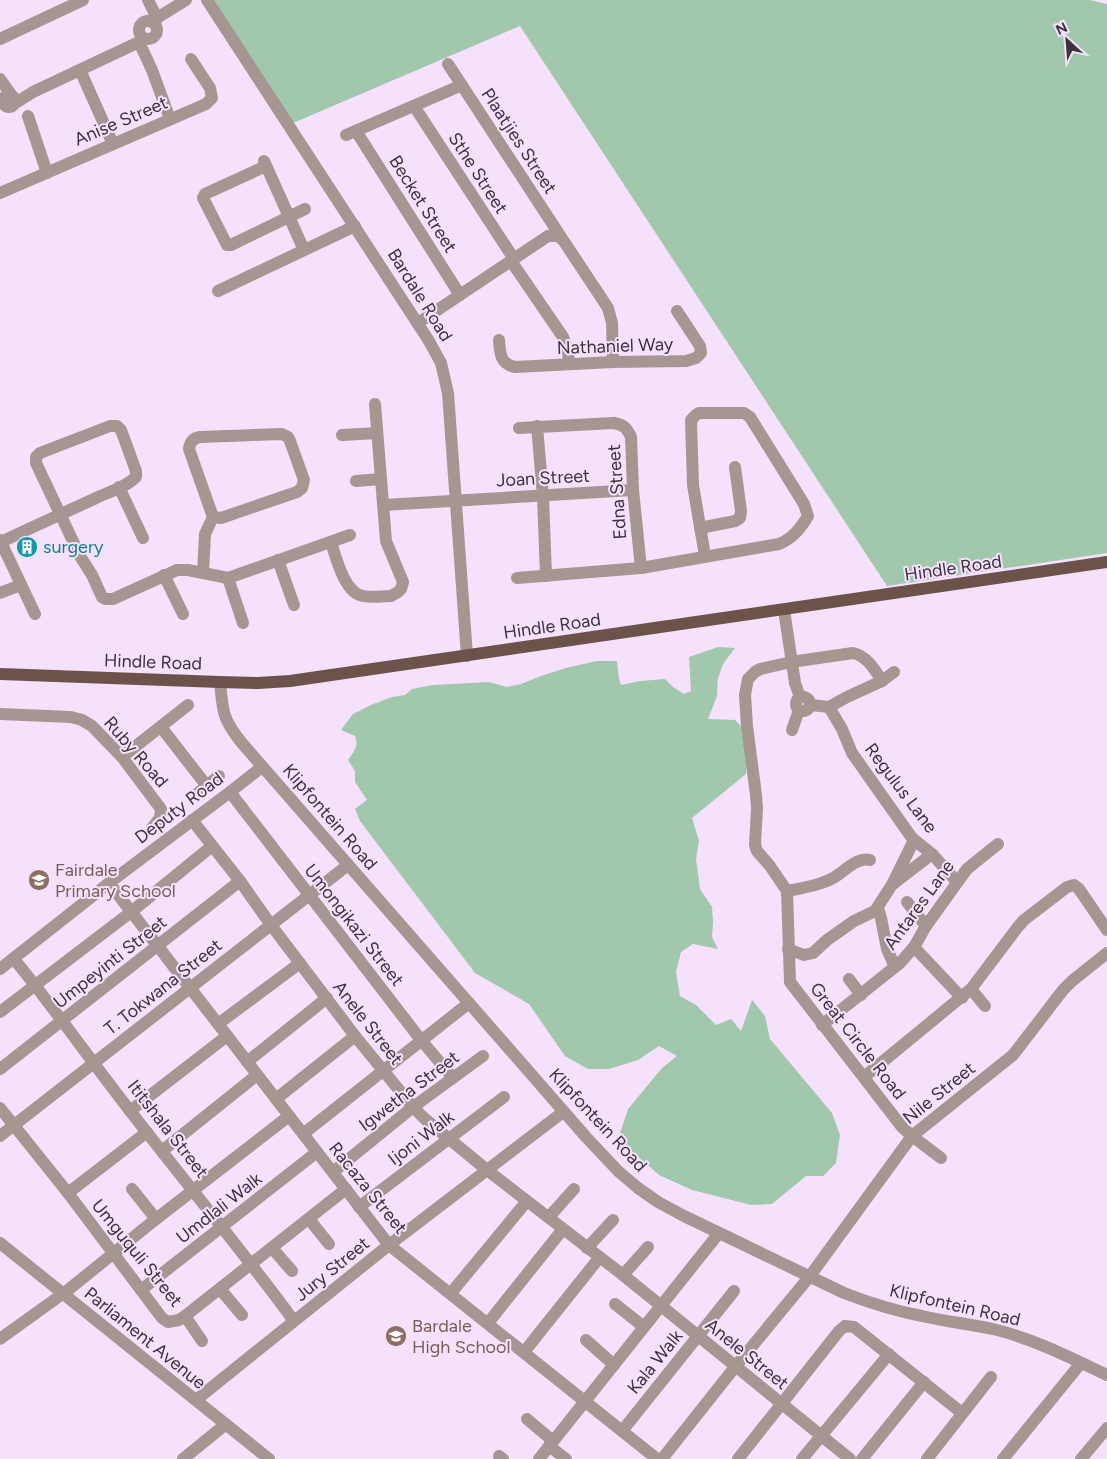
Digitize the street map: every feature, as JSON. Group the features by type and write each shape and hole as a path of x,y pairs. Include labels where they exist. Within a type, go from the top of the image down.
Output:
{"main road":[{"name":"Hindle Road","path":"0,674 258,683 290,681 1107,562"}],"street":[{"path":"0,39 83,0"},
{"path":"148,0 156,21"},
{"path":"170,119 139,28 146,21 156,21 186,0"},
{"name":"Bardale Road","path":"207,0 436,352 445,376 448,402 467,656"},
{"path":"0,79 6,100 33,92 142,40"},
{"name":"Anise Street","path":"0,193 208,102 212,98 210,88 190,59"},
{"name":"Plaatjies Street","path":"448,64 608,308 612,323 613,362"},
{"path":"80,70 113,144"},
{"path":"414,106 462,85"},
{"name":"Becket Street","path":"414,106 351,133 460,295"},
{"name":"Sthe Street","path":"414,106 563,337 568,351 569,364"},
{"path":"28,116 46,172"},
{"path":"304,250 289,217 265,164 205,194 203,198 227,245 230,245 289,217 305,210"},
{"path":"218,291 355,226"},
{"path":"418,323 548,236 554,235 562,239"},
{"name":"Nathaniel Way","path":"499,340 502,360 509,366 515,367 613,362 686,361 699,356 701,353 698,341 677,311"},
{"path":"331,542 345,580 358,595 365,597 391,596 403,586 402,578 386,541 375,404"},
{"path":"517,578 641,568 786,541 795,534 808,516 804,504 750,417 744,413 699,413 691,420 692,485 705,556"},
{"name":"Edna Street","path":"519,428 614,423 628,429 631,437 633,490 641,568"},
{"path":"35,614 0,541 60,515 132,481 136,477 136,471 121,430 117,426 110,426 40,453 36,457 36,463 60,515 80,556 92,574 105,600 113,599 179,570 228,578 350,535"},
{"path":"537,426 543,496 546,576"},
{"path":"342,435 378,433"},
{"path":"203,573 204,540 206,530 213,517 189,449 193,439 200,437 282,434 288,437 304,480 302,488 297,492 221,518 213,517"},
{"path":"700,528 735,521 740,518 741,511 735,467"},
{"path":"356,481 381,479"},
{"path":"119,487 143,538"},
{"name":"Joan Street","path":"384,505 633,490"},
{"path":"278,560 294,605"},
{"path":"164,575 184,614"},
{"path":"228,578 243,623"},
{"path":"0,593 21,584"},
{"path":"784,610 795,683 804,704 792,730"},
{"path":"870,860 864,859 857,862 831,879 807,887 786,891 756,848 756,795 745,695 748,679 757,670 791,662 856,654 870,664 882,681"},
{"path":"804,704 829,707 882,681 894,672"},
{"name":"Klipfontein Road","path":"220,682 222,708 225,718 231,729 262,767 563,1112 618,1171 638,1188 684,1216 864,1301 922,1317 1006,1332 1030,1340 1107,1375"},
{"path":"122,758 188,705"},
{"name":"Regulus Lane","path":"829,707 842,729 852,753 914,840 932,854 957,882"},
{"name":"Ruby Road","path":"0,714 71,717 82,720 92,726 122,758 161,809 160,818 152,828"},
{"path":"161,727 202,789 219,776"},
{"name":"Deputy Road","path":"0,969 109,883 262,767"},
{"name":"Umongikazi Street","path":"230,792 452,1078"},
{"name":"Anele Street","path":"192,820 240,881 355,1036 413,1107 487,1170 549,1217 850,1459"},
{"path":"788,949 804,955 812,953 854,921 871,914 878,908 914,840"},
{"name":"Antares Lane","path":"822,1025 895,967 914,946 957,882 972,864 998,844"},
{"path":"0,1012 131,912 212,846"},
{"path":"891,886 932,854"},
{"name":"T. Tokwana Street","path":"0,1136 348,865"},
{"name":"Umpeyinti Street","path":"0,1069 240,881"},
{"name":"Racaza Street","path":"109,883 389,1245 585,1401 622,1432 643,1455 657,1459"},
{"path":"864,1077 967,994 1016,928 1068,887 1074,885 1079,888 1107,930"},
{"name":"Great Circle Road","path":"786,891 790,982 902,1127 942,1158"},
{"path":"907,902 926,926"},
{"path":"878,908 882,918 887,949 895,967"},
{"path":"914,946 967,994 985,1006"},
{"name":"Nile Street","path":"662,1459 810,1276 912,1136 1013,1055 1062,990 1107,953"},
{"name":"Ititshala Street","path":"14,958 130,1111 252,1264 294,1321"},
{"path":"218,1024 300,963"},
{"path":"848,979 861,995"},
{"path":"247,1062 327,998"},
{"path":"303,1134 383,1072 468,1002"},
{"path":"130,1111 227,1036"},
{"path":"276,1099 355,1036"},
{"name":"Igwetha Street","path":"332,1172 413,1107 483,1056"},
{"path":"162,1151 257,1075"},
{"name":"Ijoni Walk","path":"359,1207 504,1097"},
{"name":"Umguquli Street","path":"0,1108 68,1193 162,1318 168,1322 179,1320 185,1316 346,1190"},
{"name":"Jury Street","path":"196,1400 389,1245 563,1112"},
{"path":"0,1339 62,1294 289,1116"},
{"path":"68,1193 147,1132"},
{"name":"Umdlali Walk","path":"141,1290 317,1152"},
{"path":"132,1189 156,1219"},
{"path":"549,1217 574,1189"},
{"path":"451,1293 527,1201"},
{"path":"310,1219 329,1244"},
{"path":"587,1248 613,1220"},
{"path":"488,1324 563,1229"},
{"path":"538,1459 719,1233"},
{"name":"Parliament Avenue","path":"0,1243 269,1459"},
{"path":"623,1276 648,1247"},
{"path":"272,1248 292,1271"},
{"path":"524,1352 599,1258"},
{"path":"220,1289 242,1314"},
{"name":"Kala Walk","path":"622,1432 734,1291"},
{"path":"615,1304 644,1327"},
{"path":"185,1316 202,1341"},
{"path":"738,1459 839,1331 845,1326 854,1328 889,1354 962,1413"},
{"path":"586,1340 614,1365"},
{"path":"802,1459 889,1354"},
{"path":"1003,1459 1081,1363"},
{"path":"927,1459 991,1378"},
{"path":"862,1459 924,1382"},
{"path":"527,1419 566,1459"},
{"path":"182,1459 226,1424"},
{"path":"1082,1459 1107,1428"}],"green space":[{"path":"213,0 1090,0 1107,4 1107,553 887,586 520,26 293,123"},
{"path":"718,647 735,648 723,664 718,678 717,696 708,719 735,720 749,734 746,774 692,818 699,841 696,859 700,889 712,907 712,937 718,949 693,944 681,952 676,972 680,996 696,1005 716,1025 731,1019 741,1031 752,1000 765,1016 770,1039 832,1113 840,1135 836,1163 823,1176 806,1176 772,1204 751,1205 692,1190 659,1175 618,1139 628,1109 662,1068 677,1056 659,1046 638,1060 609,1069 588,1069 565,1056 529,1004 475,973 360,821 355,809 367,800 355,782 355,771 348,760 355,749 356,740 355,736 341,730 353,714 392,697 405,695 412,689 433,685 489,682 507,687 566,668 597,661 617,661 621,685 665,679 684,694 691,691 689,657"}],"place":[{"name":"surgery","path":"27,547"},
{"name":"Fairdale Primary School","path":"39,880"},
{"name":"Bardale High School","path":"396,1336"}]}
